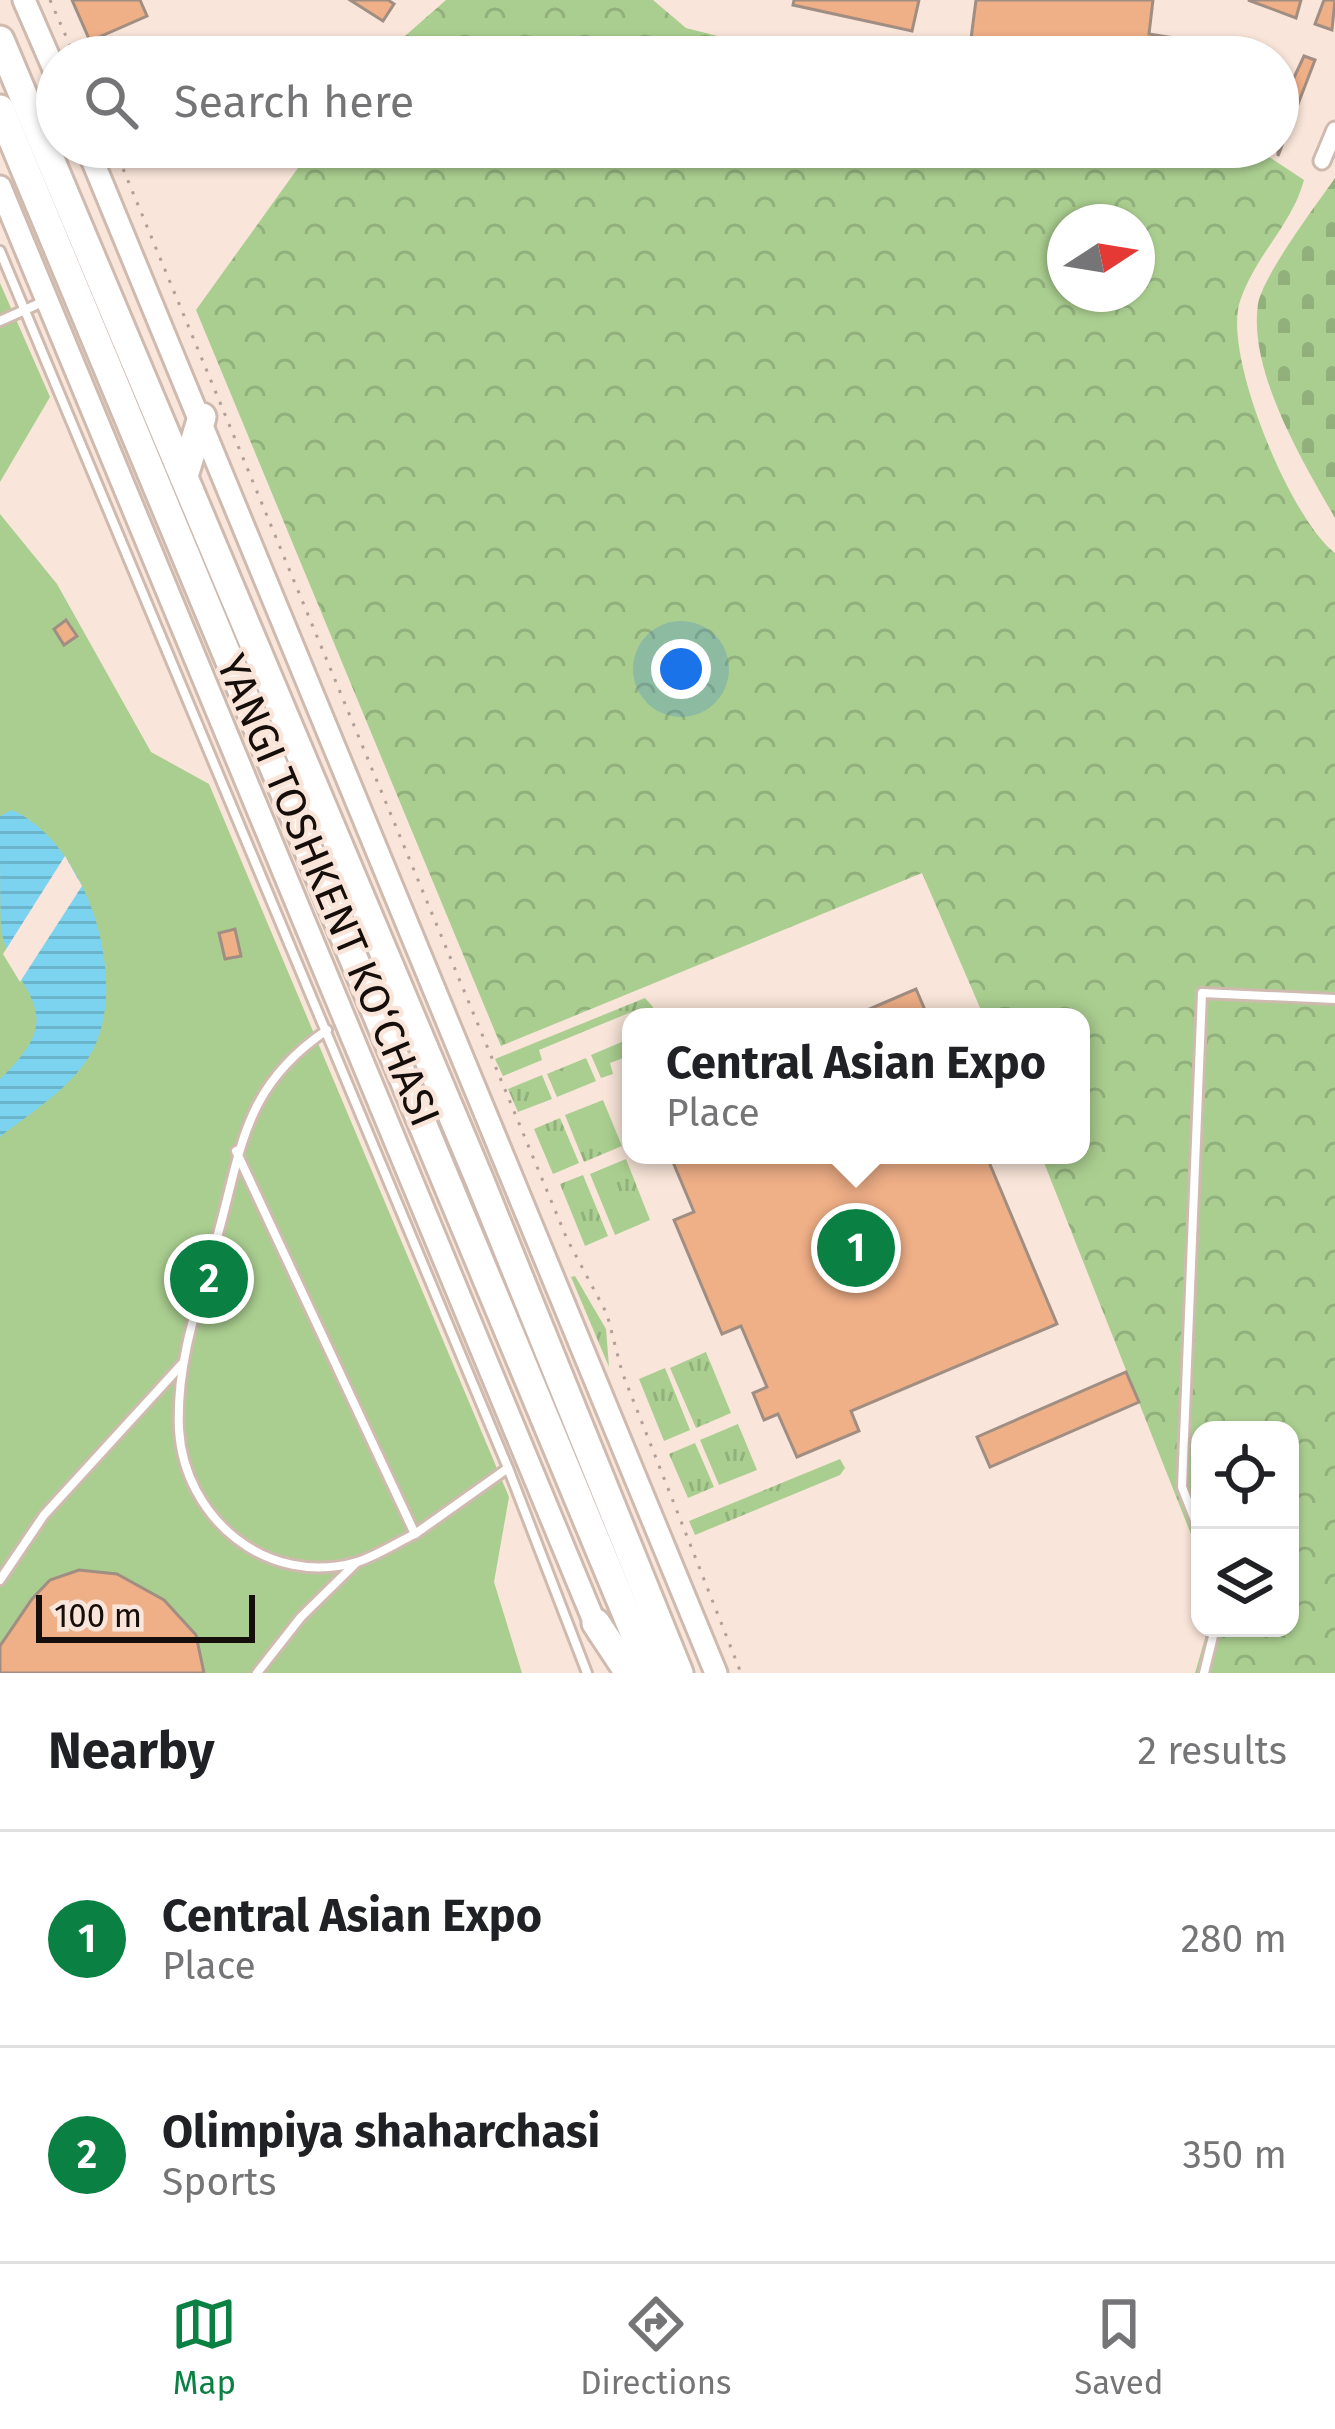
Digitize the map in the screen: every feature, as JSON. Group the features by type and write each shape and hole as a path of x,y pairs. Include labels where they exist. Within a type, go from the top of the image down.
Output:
{"highway":[{"name":"YANGI TOSHKENT KO‘CHASI","path":"0,40 36,125"},
{"name":"YANGI TOSHKENT KO‘CHASI","path":"0,109 651,1673"},
{"name":"YANGI TOSHKENT KO‘CHASI","path":"54,168 651,1603"},
{"path":"184,476 202,417"},
{"path":"651,1603 679,1673"},
{"path":"651,1603 694,1673"},
{"path":"596,1623 629,1673"}],"main road":[{"path":"24,0 40,36"},
{"path":"96,168 716,1673"},
{"path":"0,187 7,243 48,299 614,1673"}],"street":[{"path":"1322,161 1335,130"}],"lane":[{"path":"7,243 25,310 508,1468 587,1673"},
{"path":"0,321 48,299"},
{"path":"1198,1529 1182,1487 1202,993 1335,999"},
{"path":"327,1030 288,1060 265,1089 236,1151 183,1363 180,1446 192,1486 217,1525 254,1553 328,1566 358,1562"},
{"path":"236,1151 415,1534"},
{"path":"0,1580 44,1516 183,1363"},
{"path":"257,1673 302,1617 358,1562 415,1534 508,1468"},
{"path":"1204,1673 1213,1637"}],"path":[{"path":"50,0 66,36"},
{"path":"123,168 567,1239 607,1314 622,1372 741,1673"}],"green space":[{"path":"446,0 653,0 686,28 718,36 405,36"},
{"path":"298,168 1286,168 1304,180 1291,212 1247,284 1237,326 1241,359 1264,435 1299,507 1335,553 1335,1673 1195,1673 1205,1637 1299,1637 1299,1421 1191,1421 1191,1534 1045,1164 1090,1164 1090,1008 980,1008 922,873 501,1046 196,310"},
{"path":"1335,178 1335,518 1281,415 1261,358 1257,330 1262,291"},
{"path":"0,283 50,397 0,482"},
{"path":"0,514 57,584 151,752 209,784 509,1497 494,1582 522,1673 0,1673"},
{"path":"645,998 653,1007 622,1008 622,1016 539,1050 542,1060 503,1076 495,1059"},
{"path":"622,1042 622,1058 610,1063 613,1074 601,1078 591,1055"},
{"path":"586,1058 596,1081 557,1097 547,1074"},
{"path":"542,1075 552,1099 518,1112 508,1089"},
{"path":"603,1100 622,1146 584,1162 565,1115"},
{"path":"560,1118 579,1163 553,1174 534,1129"},
{"path":"622,1161 628,1164 650,1220 615,1235 590,1174"},
{"path":"583,1175 608,1236 585,1246 560,1184"},
{"path":"575,1276 606,1329 609,1367 571,1277"},
{"path":"706,1352 731,1413 696,1428 670,1368"},
{"path":"665,1368 690,1430 664,1441 639,1379"},
{"path":"738,1424 757,1470 719,1485 700,1440"},
{"path":"695,1443 714,1487 688,1498 669,1454"},
{"path":"840,1459 845,1468 840,1475 695,1535 689,1521"}],"water":[{"path":"12,810 39,827 81,884 104,955 106,992 102,1025 81,1068 49,1100 0,1137 0,1079 22,1055 36,1018 1,929 0,816"}],"pier":[{"path":"65,856 82,886 20,982 3,954"}],"building":[{"path":"72,0 140,0 147,16 101,36 88,36"},
{"path":"350,0 388,0 394,4 383,21"},
{"path":"794,0 919,0 912,31 793,5"},
{"path":"976,0 1153,0 1149,34 1162,36 971,36"},
{"path":"1248,0 1301,0 1296,18"},
{"path":"1324,0 1335,0 1332,30 1315,24"},
{"path":"1304,56 1315,60 1299,102 1299,67"},
{"path":"66,620 77,636 64,645 54,629"},
{"path":"235,929 241,956 225,959 219,933"},
{"path":"916,989 924,1008 872,1008"},
{"path":"674,1164 990,1164 1057,1324 851,1411 859,1431 797,1457 778,1414 764,1420 753,1393 767,1387 741,1326 722,1334 674,1220 694,1212"},
{"path":"1126,1372 1139,1402 990,1467 977,1437"},
{"path":"79,1570 117,1574 164,1600 196,1635 204,1673 0,1673 0,1646 32,1599 50,1580"}],"place":[{"name":"Central Asian Expo","path":"856,1248"},
{"name":"Olimpiya shaharchasi","path":"209,1279"}]}
